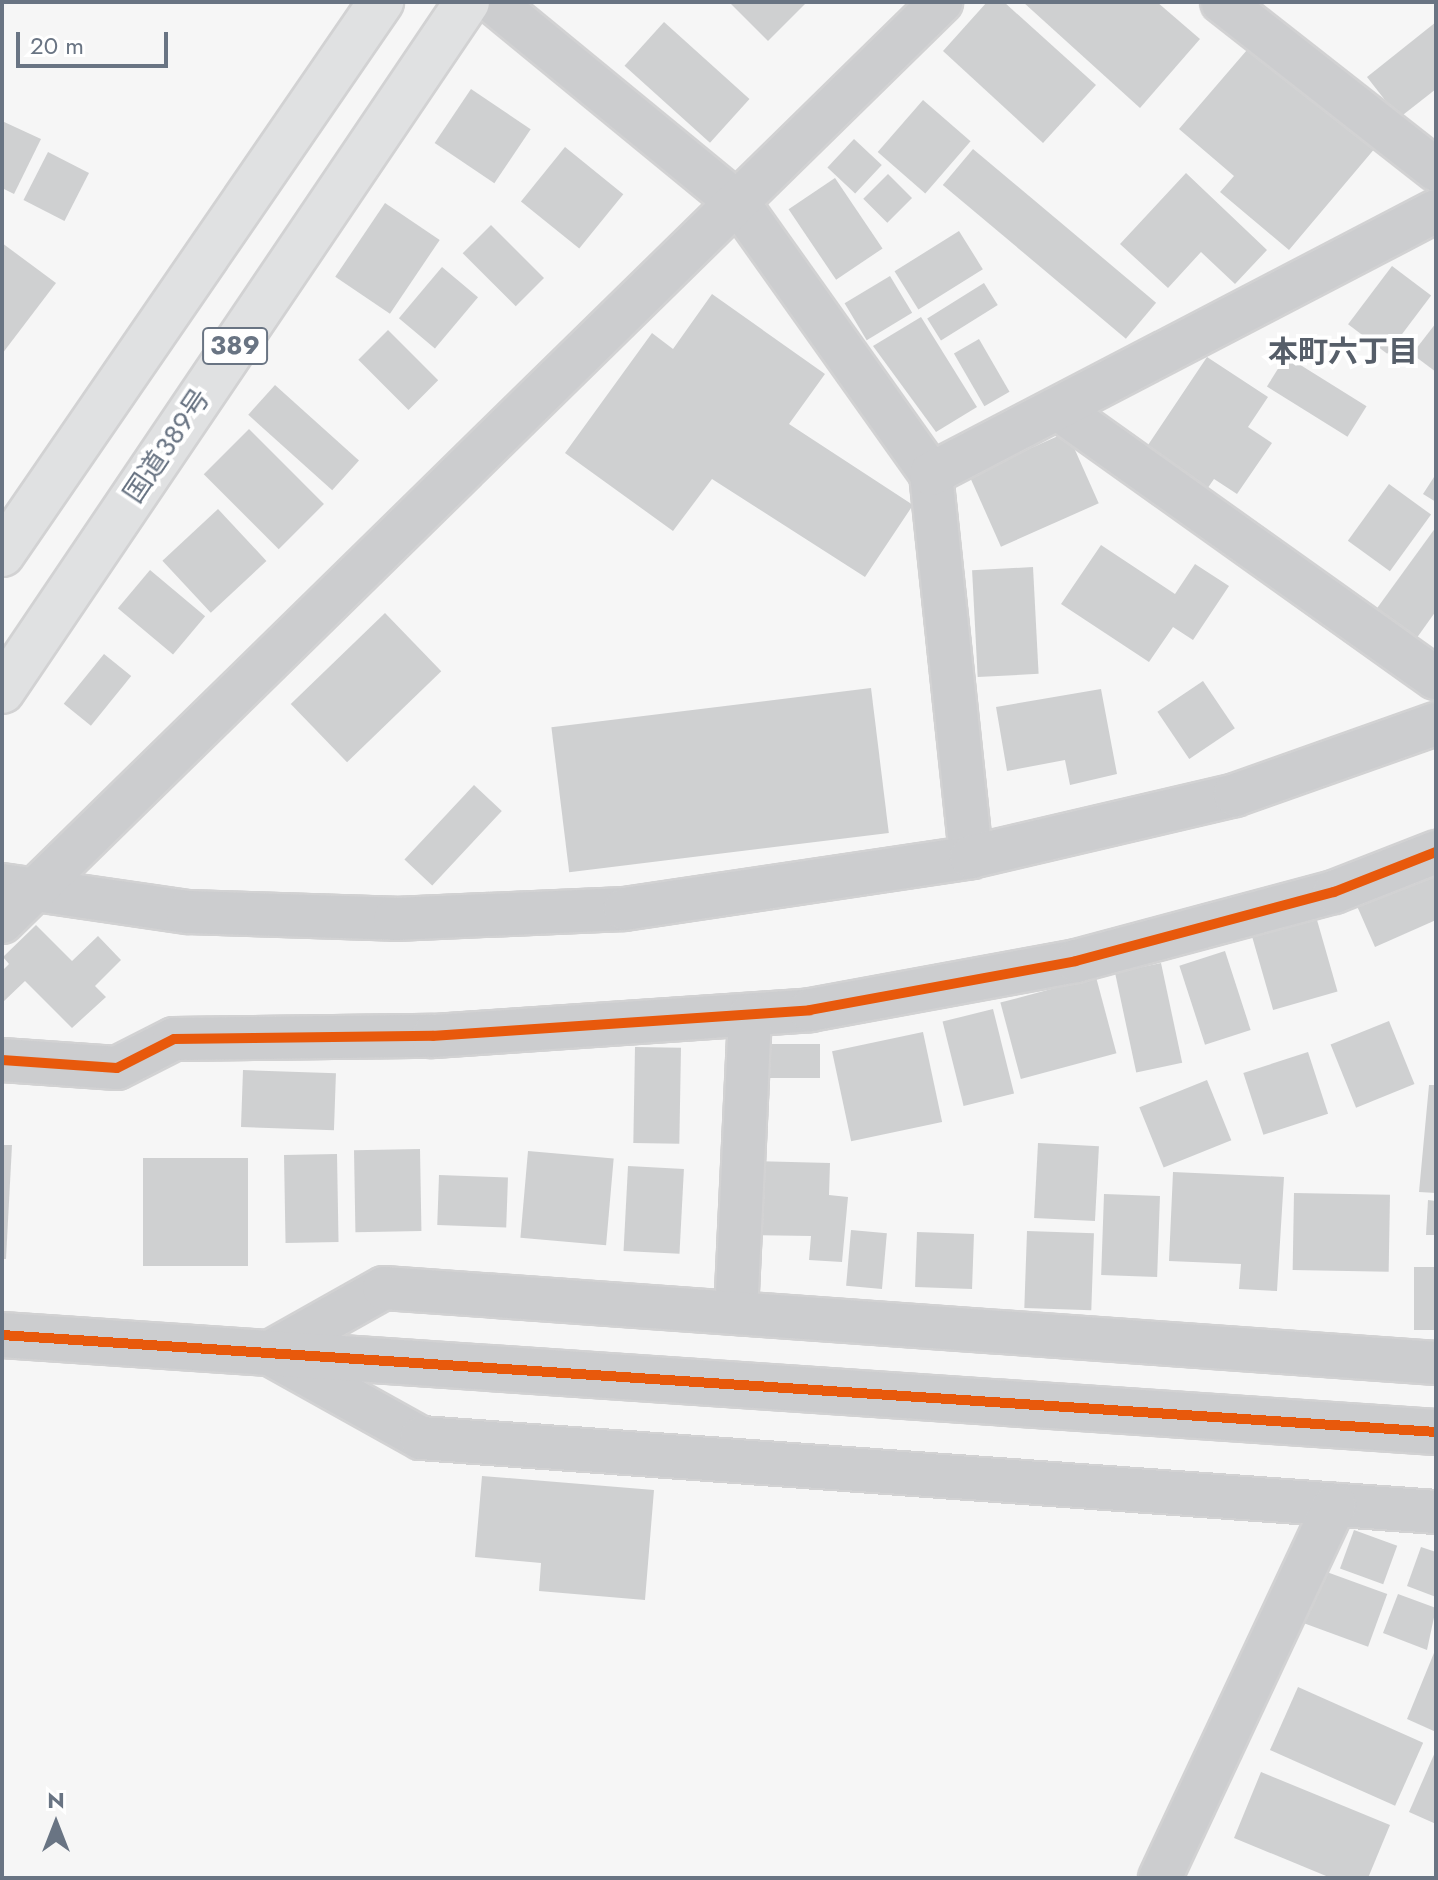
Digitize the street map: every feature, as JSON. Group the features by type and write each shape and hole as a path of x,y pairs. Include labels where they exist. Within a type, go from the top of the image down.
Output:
{"highway":[{"name":"389","path":"2,554 381,2"},
{"name":"国道389号","path":"2,691 467,2"}],"street":[{"path":"493,2 739,204 931,474 971,857"},
{"path":"2,922 19,887 739,204 941,2"},
{"path":"1222,2 1436,170"},
{"path":"931,474 1061,411 1436,211"},
{"path":"1061,411 1436,678"},
{"path":"19,887 188,912 395,919 625,909 971,857 1235,795 1436,724"},
{"path":"2,1060 117,1068 174,1039 433,1036 750,1015 1076,961 1334,892 1436,852"},
{"path":"736,1313 750,1015"},
{"path":"268,1353 384,1288 1436,1363"},
{"path":"2,1335 1436,1432"},
{"path":"268,1353 421,1438 1436,1512"},
{"path":"1160,1878 1335,1505"}],"building":[{"path":"729,2 807,2 768,41"},
{"path":"987,2 1004,2 1096,85 1043,143 943,51"},
{"path":"1023,2 1157,2 1200,39 1140,108"},
{"path":"664,22 749,99 710,143 625,66"},
{"path":"1436,22 1436,89 1399,118 1367,77"},
{"path":"1253,43 1376,147 1289,250 1220,192 1234,176 1179,129"},
{"path":"471,89 531,129 494,183 435,143"},
{"path":"923,100 971,141 925,193 878,152"},
{"path":"2,121 41,139 14,194 2,188"},
{"path":"854,139 882,165 855,193 827,168"},
{"path":"565,147 623,194 579,249 521,201"},
{"path":"973,149 1156,303 1126,339 943,185"},
{"path":"48,152 89,173 64,221 23,200"},
{"path":"1186,173 1267,250 1235,284 1201,252 1168,288 1120,244"},
{"path":"888,174 912,198 887,223 863,199"},
{"path":"835,178 883,248 836,280 789,209"},
{"path":"385,203 440,240 390,314 335,277"},
{"path":"491,225 544,278 516,306 463,253"},
{"path":"959,231 983,269 918,309 895,271"},
{"path":"2,243 56,283 2,354"},
{"path":"1392,266 1431,295 1387,354 1348,324"},
{"path":"442,267 478,297 435,349 399,318"},
{"path":"890,276 912,313 867,340 845,303"},
{"path":"984,283 998,305 941,341 927,319"},
{"path":"712,294 825,374 789,424 913,505 865,577 712,479 673,531 565,453 652,333 673,349"},
{"path":"921,317 977,407 936,432 873,346"},
{"path":"1436,323 1436,372 1412,354"},
{"path":"388,330 438,380 409,410 358,360"},
{"path":"979,339 1010,392 984,406 954,354"},
{"path":"1286,356 1367,406 1347,437 1267,387"},
{"path":"1207,357 1268,397 1248,427 1272,443 1237,494 1214,479 1207,489 1146,448"},
{"path":"275,385 359,461 332,490 248,415"},
{"path":"249,429 324,504 279,549 204,474"},
{"path":"1067,432 1099,503 1001,547 969,476"},
{"path":"1436,474 1436,502 1423,494"},
{"path":"1389,484 1431,515 1390,571 1348,541"},
{"path":"218,509 266,561 211,613 162,561"},
{"path":"1436,527 1436,611 1416,639 1375,611"},
{"path":"1101,545 1175,594 1195,564 1229,586 1193,640 1173,627 1149,662 1061,604"},
{"path":"1033,567 1039,674 978,677 972,570"},
{"path":"150,570 205,616 173,655 118,608"},
{"path":"385,613 441,671 347,762 291,704"},
{"path":"104,654 131,676 91,726 64,704"},
{"path":"1203,681 1235,728 1189,759 1157,712"},
{"path":"871,688 889,833 569,872 551,727"},
{"path":"1101,689 1117,774 1070,785 1065,760 1007,771 996,707"},
{"path":"474,785 502,811 432,886 404,860"},
{"path":"1436,873 1436,920 1375,947 1353,897"},
{"path":"1313,906 1338,992 1273,1010 1249,924"},
{"path":"36,925 72,961 98,936 121,960 95,986 106,997 72,1028 25,981 2,1003 2,971 9,964 3,957"},
{"path":"1225,951 1251,1030 1205,1045 1179,966"},
{"path":"1161,963 1182,1063 1136,1073 1115,973"},
{"path":"1096,977 1116,1053 1021,1079 1000,1003"},
{"path":"993,1009 1014,1093 964,1106 943,1022"},
{"path":"1389,1021 1414,1084 1356,1108 1331,1045"},
{"path":"923,1032 942,1122 851,1141 832,1051"},
{"path":"770,1044 820,1044 820,1078 770,1078"},
{"path":"635,1047 681,1048 679,1144 633,1143"},
{"path":"1308,1052 1328,1114 1263,1135 1243,1073"},
{"path":"243,1070 336,1073 334,1130 241,1127"},
{"path":"1207,1080 1231,1140 1164,1168 1139,1107"},
{"path":"1429,1085 1436,1085 1436,1193 1419,1192"},
{"path":"1038,1143 1099,1146 1095,1221 1034,1218"},
{"path":"2,1145 12,1145 6,1259 2,1259"},
{"path":"420,1149 421,1231 355,1232 354,1150"},
{"path":"528,1151 614,1158 606,1245 520,1238"},
{"path":"337,1154 339,1242 286,1243 284,1155"},
{"path":"143,1158 248,1158 248,1266 143,1266"},
{"path":"757,1161 830,1163 829,1195 848,1197 842,1262 809,1260 811,1236 755,1235"},
{"path":"628,1166 684,1169 679,1254 624,1251"},
{"path":"1173,1172 1284,1177 1277,1291 1239,1289 1241,1264 1169,1261"},
{"path":"439,1175 508,1177 506,1227 437,1225"},
{"path":"1294,1193 1390,1195 1389,1272 1293,1270"},
{"path":"1104,1194 1160,1196 1157,1277 1101,1275"},
{"path":"1428,1200 1436,1201 1436,1235 1426,1235"},
{"path":"851,1230 887,1233 882,1289 846,1286"},
{"path":"1027,1231 1094,1233 1091,1310 1024,1308"},
{"path":"917,1232 974,1234 972,1289 915,1287"},
{"path":"1414,1267 1436,1267 1436,1330 1414,1330"},
{"path":"482,1476 654,1490 645,1600 539,1591 541,1563 475,1557"},
{"path":"1354,1530 1397,1546 1383,1584 1340,1569"},
{"path":"1421,1547 1436,1552 1436,1597 1407,1586"},
{"path":"1313,1567 1387,1594 1368,1647 1294,1620"},
{"path":"1398,1594 1436,1608 1427,1650 1383,1633"},
{"path":"1436,1648 1436,1732 1407,1719"},
{"path":"1298,1687 1423,1743 1395,1806 1270,1750"},
{"path":"1436,1750 1436,1824 1409,1812"},
{"path":"1261,1772 1390,1825 1368,1878 1331,1878 1234,1838"}],"cycle path":[{"path":"2,1060 117,1068 174,1039 433,1036 810,1010 1076,961 1334,892 1436,852"},
{"path":"2,1335 1436,1432"}],"district":[{"name":"本町六丁目","path":"1343,352"}]}
